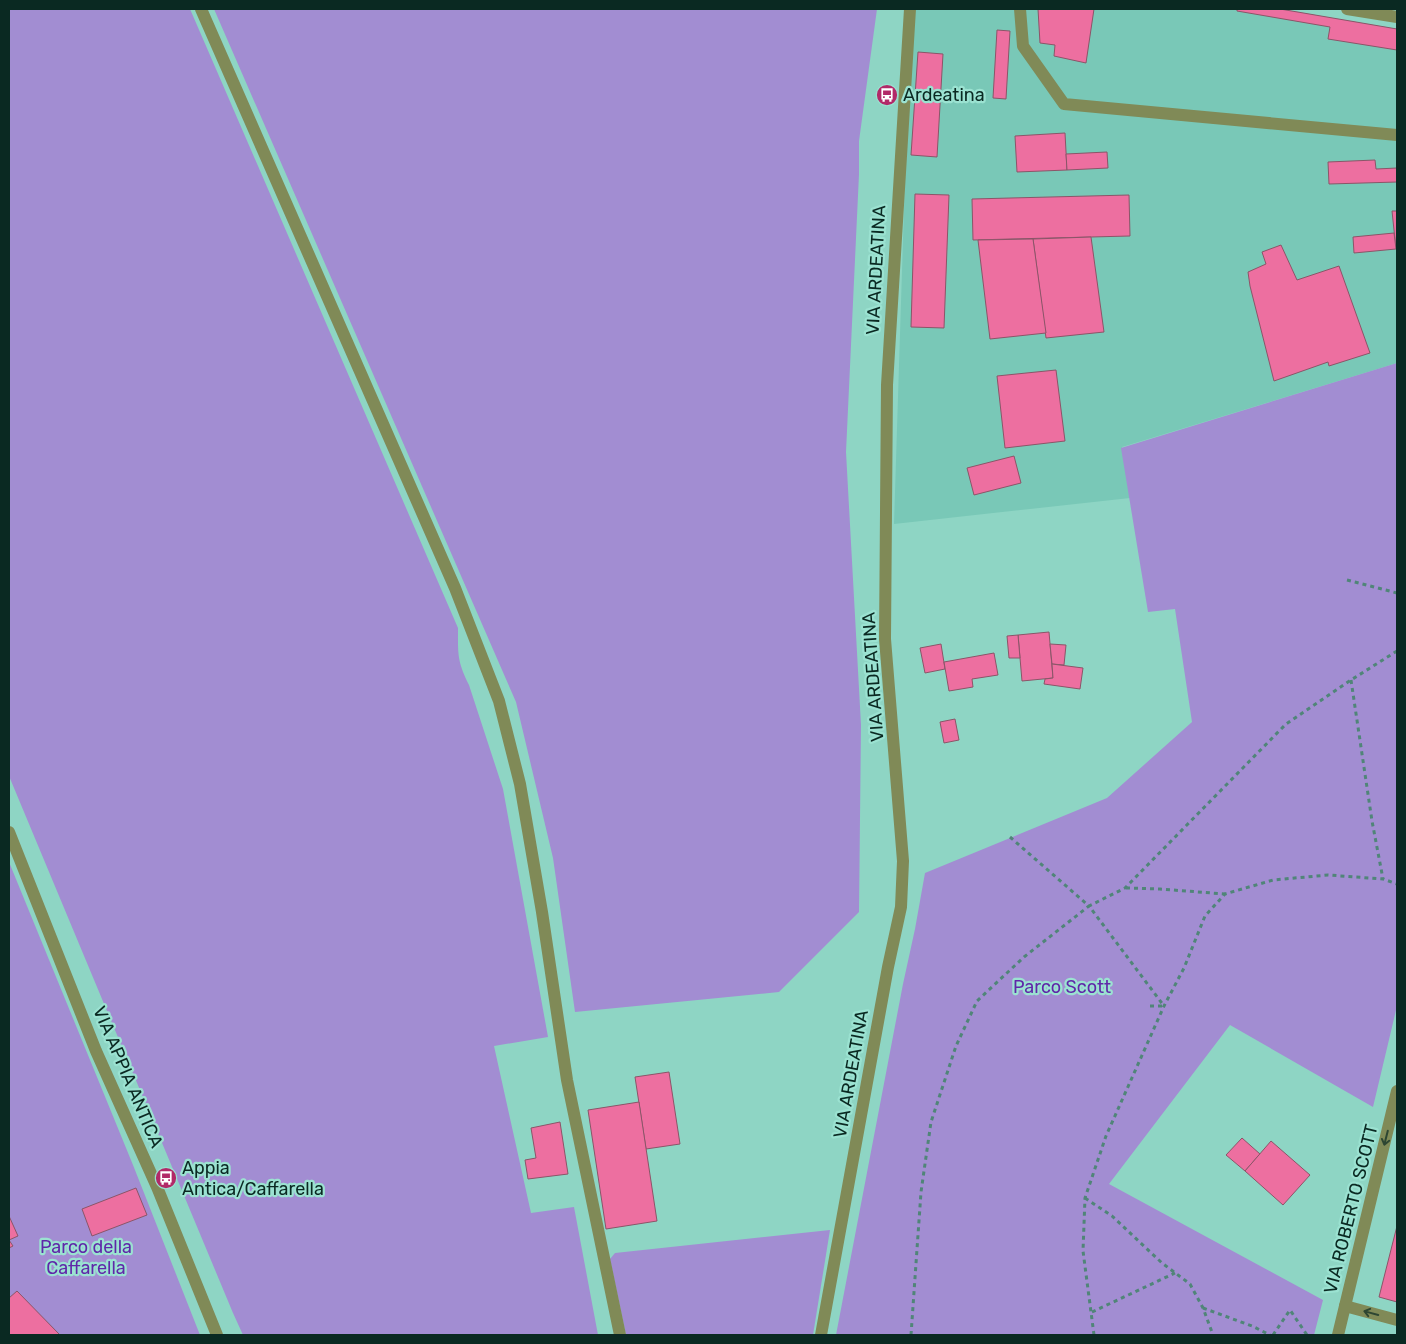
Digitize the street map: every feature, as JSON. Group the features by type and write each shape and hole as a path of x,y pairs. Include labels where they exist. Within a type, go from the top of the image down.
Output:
{"street":[{"path":"201,9 455,588 499,702 520,784 542,912 567,1080 620,1335"},
{"name":"VIA ARDEATINA","path":"821,1335 888,967 901,908 903,852 885,639 887,385 910,9"},
{"path":"1020,9 1024,46 1064,104 1397,135"},
{"path":"1347,9 1397,17"},
{"name":"VIA APPIA ANTICA","path":"9,832 96,1051 157,1187 217,1335"},
{"name":"VIA ROBERTO SCOTT","path":"1338,1335 1397,1090"},
{"path":"1345,1306 1397,1320"}],"path":[{"path":"1347,580 1397,593"},
{"path":"911,1335 921,1192 932,1122 956,1046 976,1001 1024,957 1089,906 1125,888 1286,724 1397,651"},
{"path":"1351,680 1372,821 1384,879"},
{"path":"1010,836 1089,906 1164,1006"},
{"path":"1125,888 1226,894 1273,880 1328,875 1384,879 1397,884"},
{"path":"1094,1335 1083,1251 1085,1198 1106,1136 1164,1006 1184,968 1205,916 1226,894"},
{"path":"1150,1006 1164,1006"},
{"path":"1085,1198 1112,1216 1175,1273 1190,1284 1203,1308 1213,1335"},
{"path":"1092,1312 1175,1273"},
{"path":"1203,1308 1272,1335 1290,1310 1307,1335"}],"shaded area":[{"path":"915,9 1280,9 1397,29 1397,363 1122,447 1130,498 894,524 905,176"}],"green space":[{"path":"9,9 190,9 458,628 460,663 503,789 548,1037 494,1046 531,1213 574,1207 598,1335 243,1335 233,1313 9,776"},
{"path":"214,9 877,9 859,141 846,452 861,725 859,912 779,992 575,1012 553,858 516,702"},
{"name":"Parco Scott","path":"1397,363 1397,1006 1373,1107 1230,1025 1109,1184 1323,1300 1314,1335 836,1335 925,873 1107,798 1192,722 1175,609 1148,612 1121,448"},
{"name":"Parco della Caffarella","path":"9,862 133,1165 200,1335 9,1335"},
{"path":"830,1230 813,1335 626,1335 610,1259 615,1253"}],"building":[{"path":"1038,9 1094,9 1086,63 1054,56 1055,45 1040,43"},
{"path":"1237,9 1280,9 1397,29 1397,50 1328,39 1330,27 1237,11"},
{"path":"997,30 1010,31 1006,99 993,98"},
{"path":"918,52 943,54 937,157 911,155"},
{"path":"1065,133 1067,170 1017,172 1015,136"},
{"path":"1107,152 1108,168 1067,170 1066,154"},
{"path":"1375,160 1376,169 1397,168 1397,182 1329,184 1328,162"},
{"path":"915,194 949,195 944,328 911,327"},
{"path":"1129,195 1130,236 973,240 972,199"},
{"path":"1392,211 1397,211 1397,249 1396,249"},
{"path":"1394,233 1396,249 1354,253 1353,237"},
{"path":"1091,237 1104,332 1046,338 1033,239"},
{"path":"1033,239 1046,333 990,339 978,240"},
{"path":"1281,245 1297,280 1339,266 1370,353 1329,366 1328,362 1274,381 1248,272 1266,264 1262,252"},
{"path":"1056,370 1065,441 1005,448 997,376"},
{"path":"1014,456 1021,483 974,495 967,468"},
{"path":"1049,632 1053,678 1022,681 1018,635"},
{"path":"1018,635 1020,658 1009,658 1007,636"},
{"path":"941,644 945,669 925,673 920,648"},
{"path":"1050,644 1066,645 1064,665 1052,664"},
{"path":"994,653 998,675 972,679 973,687 949,691 944,662"},
{"path":"1052,664 1083,668 1080,689 1044,684 1045,679 1053,678"},
{"path":"955,719 959,740 944,743 940,722"},
{"path":"669,1072 680,1144 646,1149 635,1077"},
{"path":"639,1102 657,1221 606,1229 588,1110"},
{"path":"560,1122 568,1174 528,1179 525,1160 536,1158 531,1128"},
{"path":"1242,1138 1260,1154 1245,1171 1226,1155"},
{"path":"1271,1141 1310,1175 1283,1205 1245,1171"},
{"path":"136,1188 147,1215 92,1236 82,1209"},
{"path":"9,1216 18,1236 9,1240"},
{"path":"1397,1226 1397,1302 1379,1297"},
{"path":"9,1240 13,1246 9,1248"},
{"path":"17,1291 58,1335 9,1335 9,1298"}],"place":[{"name":"Ardeatina","path":"887,95"},
{"name":"Appia Antica/Caffarella","path":"166,1178"}]}
